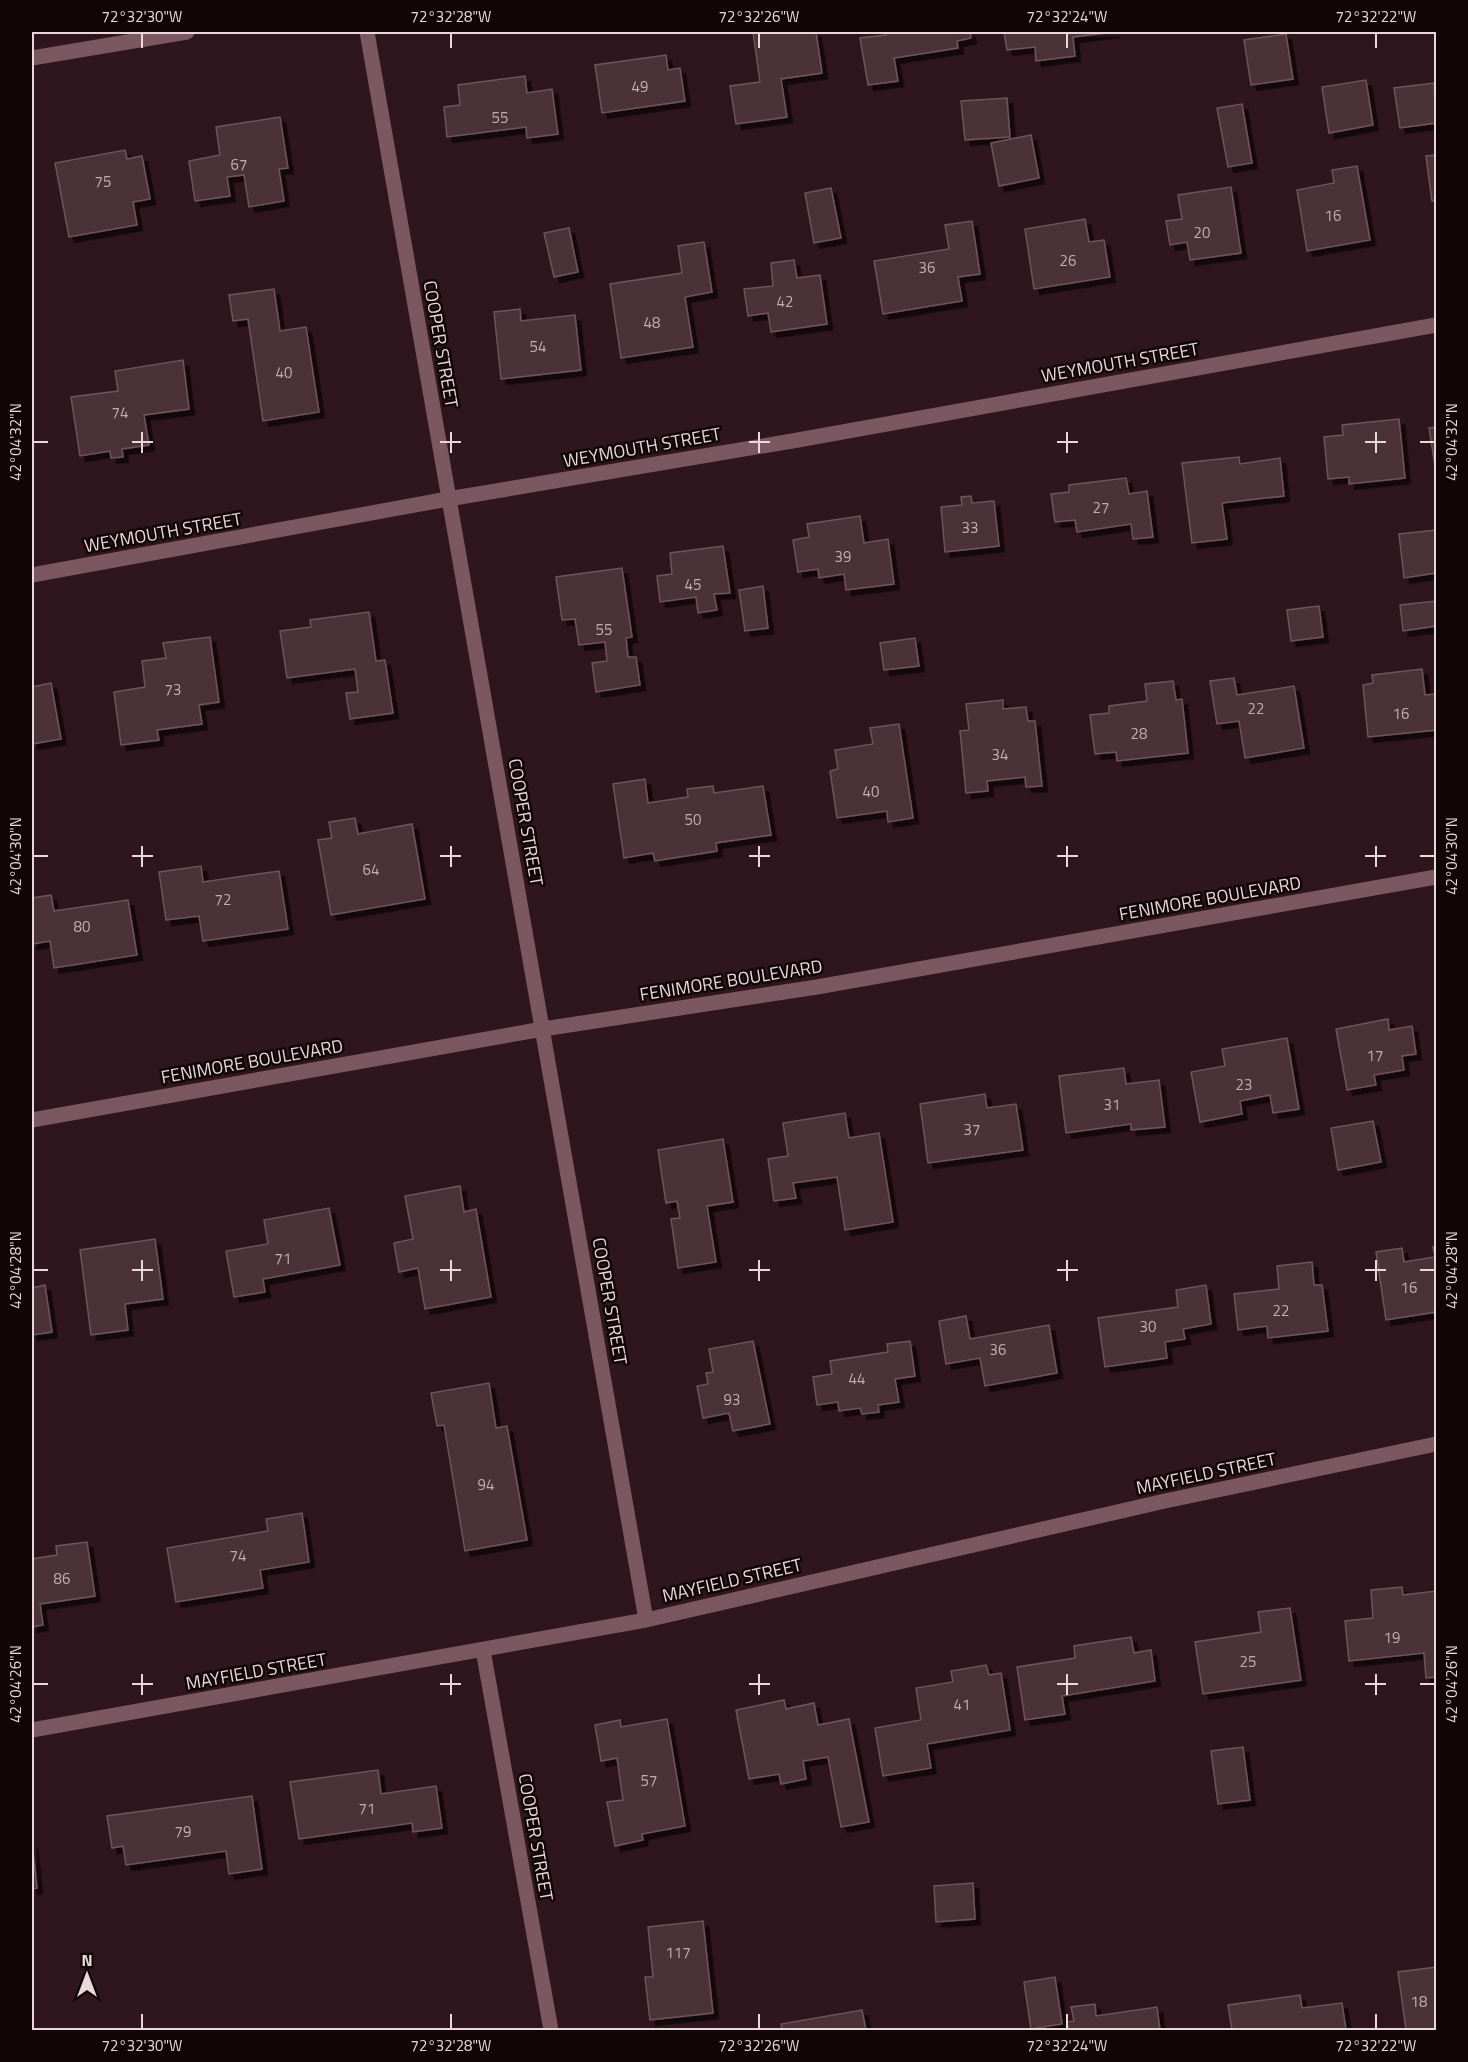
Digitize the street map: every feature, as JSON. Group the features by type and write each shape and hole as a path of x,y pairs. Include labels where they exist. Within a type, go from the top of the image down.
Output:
{"street":[{"path":"32,58 187,32"},
{"name":"COOPER STREET","path":"367,32 447,500 543,1029 646,1620"},
{"name":"WEYMOUTH STREET","path":"32,575 1437,325"},
{"name":"FENIMORE BOULEVARD","path":"32,1120 543,1029 817,987 1437,877"},
{"name":"MAYFIELD STREET","path":"32,1730 646,1620 1153,1504 1437,1444"},
{"name":"COOPER STREET","path":"483,1650 551,2031"}],"building":[{"path":"753,32 816,32 822,73 781,79 787,117 736,124 730,86 760,82"},
{"path":"885,32 970,32 971,38 957,41 958,48 894,58 898,81 868,85 860,38 886,35"},
{"path":"1004,32 1115,32 1073,37 1075,56 1036,61 1035,47 1007,50"},
{"path":"1286,34 1293,79 1251,85 1244,40"},
{"path":"666,55 668,70 680,68 685,101 602,113 595,65"},
{"path":"525,76 527,93 552,89 558,134 527,138 526,127 447,137 444,107 460,105 458,85"},
{"path":"1366,80 1373,125 1329,133 1322,87"},
{"path":"1434,83 1436,123 1400,128 1394,88"},
{"path":"1007,98 1010,137 965,140 961,101"},
{"path":"1242,104 1252,163 1228,167 1217,108"},
{"path":"280,117 288,168 279,169 284,201 249,207 244,175 227,177 230,196 195,201 189,161 220,155 216,127"},
{"path":"1031,135 1039,178 999,186 991,143"},
{"path":"125,150 127,159 142,156 150,199 133,202 137,225 69,237 55,163"},
{"path":"1436,155 1436,200 1432,201 1426,156"},
{"path":"1357,166 1370,240 1307,251 1297,190 1334,183 1332,170"},
{"path":"1231,187 1241,253 1190,260 1187,242 1170,245 1166,221 1182,219 1178,195"},
{"path":"831,188 841,238 814,243 805,193"},
{"path":"1085,219 1089,242 1104,240 1110,277 1034,289 1025,229"},
{"path":"972,221 980,274 958,277 962,301 883,314 874,261 949,249 945,225"},
{"path":"569,228 578,272 554,277 544,233"},
{"path":"704,242 712,292 685,297 693,347 621,358 610,284 682,273 678,246"},
{"path":"794,260 797,278 820,275 827,324 771,332 768,313 748,316 744,289 773,286 771,263"},
{"path":"274,289 280,331 306,327 319,412 263,421 248,319 233,321 229,295"},
{"path":"520,309 521,321 575,315 581,370 501,379 494,312"},
{"path":"183,360 189,409 144,415 149,445 122,449 123,457 111,458 110,451 80,456 71,397 118,391 115,371"},
{"path":"1399,419 1405,478 1349,484 1349,477 1328,479 1324,437 1343,435 1342,425"},
{"path":"1436,427 1436,472 1429,428"},
{"path":"1239,457 1240,464 1280,458 1284,496 1222,503 1227,539 1192,543 1182,463"},
{"path":"1126,478 1129,494 1147,491 1153,537 1133,539 1131,524 1077,532 1075,520 1055,522 1051,494 1069,492 1069,485"},
{"path":"971,496 972,503 994,501 999,546 945,552 941,507 962,505 961,497"},
{"path":"860,516 864,543 888,539 894,584 846,590 844,574 819,578 818,569 798,572 793,540 809,537 807,524"},
{"path":"1436,530 1436,573 1404,578 1399,534"},
{"path":"723,546 730,593 714,594 717,610 698,613 696,597 660,602 657,576 672,574 670,553"},
{"path":"622,568 632,637 626,638 628,657 636,657 640,685 596,692 592,663 607,661 605,642 579,645 575,619 562,620 556,577"},
{"path":"763,586 768,628 745,631 739,590"},
{"path":"1436,601 1436,626 1403,631 1400,605"},
{"path":"1319,606 1323,637 1291,641 1287,610"},
{"path":"369,612 376,661 385,660 393,713 350,719 346,693 358,692 355,669 287,678 280,631 311,627 310,620"},
{"path":"210,637 219,702 199,705 202,724 157,730 159,740 121,745 114,692 145,687 142,661 166,658 163,643"},
{"path":"915,638 919,666 884,670 880,643"},
{"path":"1422,669 1425,695 1436,694 1436,730 1368,737 1363,685 1373,683 1372,675"},
{"path":"1234,678 1237,695 1294,686 1304,748 1245,758 1239,721 1217,724 1210,681"},
{"path":"1173,681 1176,700 1182,699 1188,753 1117,761 1116,752 1095,754 1090,715 1109,713 1109,706 1147,701 1145,684"},
{"path":"51,683 61,739 32,744 32,687"},
{"path":"1003,700 1003,709 1026,707 1028,721 1035,721 1042,786 1026,787 1025,777 987,781 988,791 966,793 960,731 969,730 966,704"},
{"path":"899,724 913,818 888,822 887,811 837,818 830,771 838,769 835,750 873,744 870,728"},
{"path":"645,779 648,803 688,797 687,789 713,786 714,793 763,786 771,835 716,843 717,851 655,861 653,853 624,858 613,784"},
{"path":"355,818 358,834 412,824 425,899 331,915 318,840 332,838 329,822"},
{"path":"201,866 203,882 279,871 288,929 203,941 199,916 166,920 159,872"},
{"path":"51,895 54,911 128,900 137,955 54,968 50,941 32,944 32,898"},
{"path":"1388,1019 1389,1030 1412,1026 1416,1054 1402,1056 1404,1070 1374,1075 1376,1085 1347,1090 1336,1029"},
{"path":"1287,1038 1299,1109 1273,1113 1270,1095 1240,1101 1242,1114 1200,1122 1191,1072 1225,1066 1222,1049"},
{"path":"1124,1068 1126,1084 1159,1080 1165,1127 1131,1130 1131,1124 1066,1133 1059,1076"},
{"path":"985,1094 987,1108 1016,1104 1023,1150 928,1163 920,1104"},
{"path":"845,1113 849,1138 879,1133 893,1222 845,1230 837,1177 793,1183 796,1198 774,1201 768,1159 788,1156 783,1123"},
{"path":"1373,1121 1381,1162 1338,1170 1331,1128"},
{"path":"723,1139 733,1202 707,1206 716,1262 678,1268 671,1219 680,1218 677,1201 666,1203 658,1150"},
{"path":"460,1186 464,1212 476,1209 491,1297 425,1309 418,1268 399,1272 394,1243 413,1239 405,1196"},
{"path":"329,1208 340,1265 263,1279 265,1292 234,1297 226,1251 268,1244 264,1220"},
{"path":"155,1239 163,1299 125,1304 128,1330 91,1335 80,1250"},
{"path":"1433,1247 1436,1247 1436,1312 1386,1320 1376,1252 1402,1248 1404,1262 1435,1257"},
{"path":"1312,1262 1314,1285 1322,1285 1328,1331 1268,1338 1267,1326 1238,1330 1234,1294 1279,1289 1277,1266"},
{"path":"45,1285 52,1332 32,1335 32,1288"},
{"path":"1206,1285 1211,1324 1183,1329 1185,1339 1165,1342 1167,1358 1105,1367 1098,1318 1178,1307 1176,1290"},
{"path":"966,1316 970,1339 1049,1325 1057,1373 985,1386 980,1358 946,1364 939,1321"},
{"path":"753,1341 770,1424 733,1431 729,1413 703,1418 697,1386 708,1384 706,1373 713,1372 709,1349"},
{"path":"910,1341 915,1376 895,1379 899,1402 878,1405 879,1412 862,1414 860,1408 839,1411 838,1402 817,1405 813,1377 832,1374 830,1361 888,1352 887,1344"},
{"path":"489,1383 496,1428 507,1426 527,1540 465,1551 444,1425 437,1426 431,1393"},
{"path":"302,1513 309,1562 260,1570 263,1588 176,1602 167,1548 268,1531 266,1519"},
{"path":"87,1542 95,1596 40,1604 43,1625 32,1627 32,1559 57,1555 56,1546"},
{"path":"1402,1587 1403,1595 1436,1591 1436,1677 1426,1678 1424,1653 1349,1661 1345,1621 1373,1618 1371,1590"},
{"path":"1290,1608 1301,1680 1203,1694 1195,1642 1261,1632 1258,1612"},
{"path":"1131,1637 1134,1653 1151,1650 1155,1681 1062,1696 1065,1714 1025,1720 1017,1667 1075,1658 1074,1646"},
{"path":"986,1665 989,1675 1001,1673 1010,1730 927,1744 931,1768 883,1776 875,1728 921,1720 916,1688 953,1682 951,1671"},
{"path":"784,1700 786,1709 814,1703 818,1725 849,1719 869,1822 841,1827 828,1757 803,1761 806,1779 781,1784 779,1774 749,1779 736,1710"},
{"path":"667,1719 685,1826 642,1834 643,1840 615,1846 607,1802 623,1800 617,1758 601,1761 595,1725 620,1720 621,1727"},
{"path":"1243,1747 1250,1800 1218,1804 1211,1751"},
{"path":"378,1770 381,1794 436,1786 442,1828 413,1832 412,1823 299,1839 290,1782"},
{"path":"252,1796 262,1869 229,1874 226,1851 126,1865 123,1846 112,1848 107,1816"},
{"path":"32,1842 37,1888 32,1889"},
{"path":"973,1883 975,1919 936,1922 934,1886"},
{"path":"703,1921 713,2013 650,2020 645,1977 653,1977 648,1927"},
{"path":"1436,1967 1436,2029 1406,2030 1398,1972"},
{"path":"1055,1977 1062,2024 1031,2029 1024,1982"},
{"path":"1300,1995 1302,2008 1342,2003 1346,2030 1232,2030 1228,2005"},
{"path":"1095,2004 1096,2016 1157,2007 1160,2030 1069,2030 1067,2022 1074,2021 1071,2007"},
{"path":"862,2010 866,2030 782,2030 781,2024"}]}
